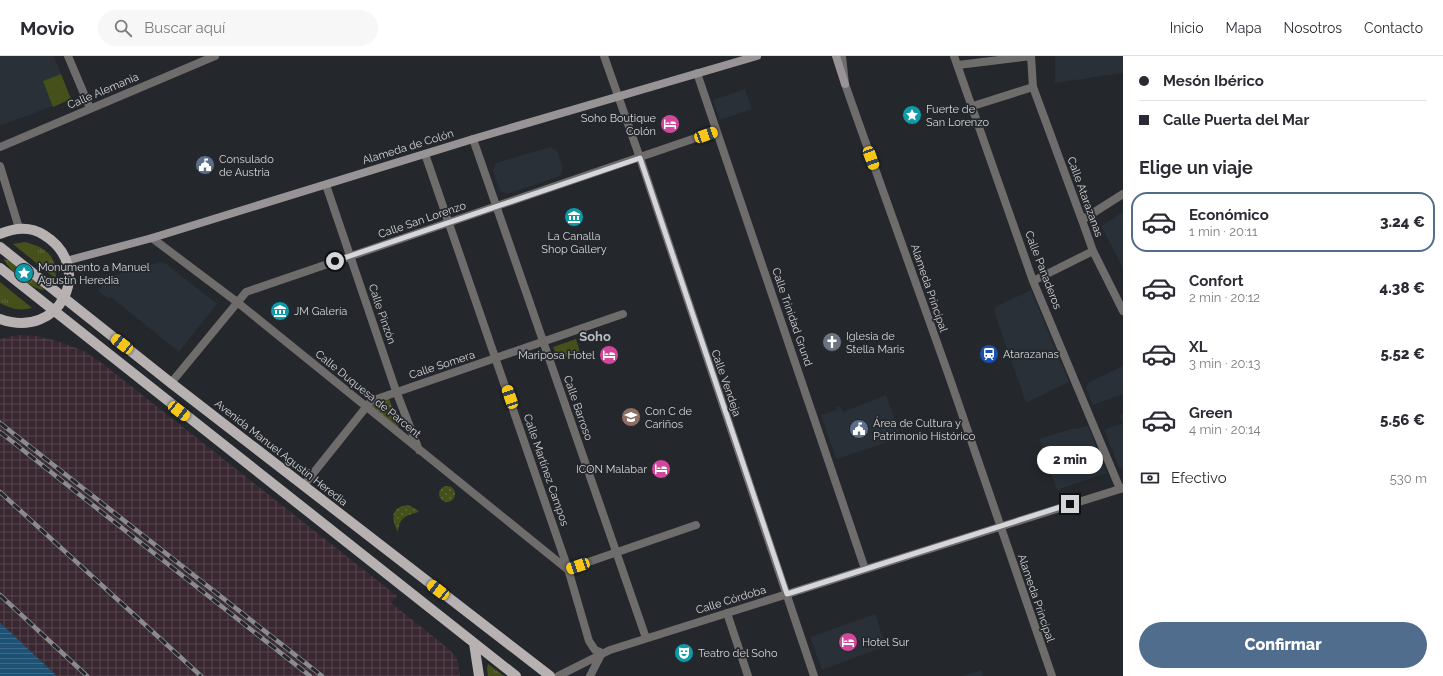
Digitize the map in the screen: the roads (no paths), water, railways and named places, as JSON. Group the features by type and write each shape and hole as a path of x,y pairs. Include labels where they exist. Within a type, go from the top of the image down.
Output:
{"main road":[{"name":"Alameda de Colón","path":"66,261 152,238 473,139 756,56"},
{"path":"836,56 845,84"},
{"path":"0,234 19,228 40,233 52,240 60,249 66,261 69,273 68,286 64,298 54,312 42,320 28,324 14,324 0,320"},
{"name":"Avenida Manuel Agustín Heredia","path":"0,247 303,486 550,676"},
{"path":"0,268 516,676"},
{"path":"474,643 479,676"}],"street":[{"path":"68,56 90,108"},
{"name":"Calle Alemania","path":"0,147 215,56"},
{"name":"Calle Vendeja","path":"604,56 640,158 814,676"},
{"name":"Alameda Principal","path":"842,56 845,84 950,379 999,526 1052,676"},
{"name":"Calle Panaderos","path":"954,56 973,106 1033,281 1121,488"},
{"path":"958,65 1031,56"},
{"name":"Calle Atarazanas","path":"1031,56 1033,87 1093,251 1123,312"},
{"name":"Calle Trinidad Grund","path":"697,73 805,388 865,569"},
{"path":"973,106 1033,87"},
{"name":"Calle San Lorenzo","path":"171,383 246,292 716,131"},
{"name":"Calle Barroso","path":"473,139 646,638"},
{"name":"Calle Martínez Campos","path":"425,154 568,569 590,641 595,650 602,653"},
{"path":"0,166 19,228"},
{"name":"Calle Pinzón","path":"326,184 396,391 419,450"},
{"path":"1082,220 1123,194"},
{"name":"Calle Duquesa de Parcent","path":"152,238 237,302 568,569"},
{"path":"1033,281 1093,251"},
{"name":"Calle Somera","path":"303,486 371,401 396,391 496,359 623,314"},
{"path":"999,526 1121,488"},
{"path":"568,569 696,525"},
{"name":"Calle Córdoba","path":"558,676 602,653 646,638 999,526"},
{"path":"727,613 748,676"},
{"path":"590,676 602,653"}],"water":[{"path":"0,623 8,630 57,676 0,676"}],"railway":[{"path":"0,423 322,676"},
{"path":"0,432 310,676"},
{"path":"0,492 201,676"},
{"path":"0,595 87,676"}],"place":[{"name":"Fuerte de San Lorenzo","path":"912,115"},
{"name":"Soho Boutique Colón","path":"670,124"},
{"name":"Consulado de Austria","path":"205,165"},
{"name":"La Canalla Shop Gallery","path":"574,217"},
{"name":"Monumento a Manuel Agustín Heredia","path":"24,273"},
{"name":"JM Galería","path":"280,311"},
{"name":"Iglesia de Stella Maris","path":"832,342"},
{"name":"Atarazanas","path":"989,354"},
{"name":"Mariposa Hotel","path":"609,355"},
{"name":"Con C de Cariños","path":"631,417"},
{"name":"Área de Cultura y Patrimonio Histórico","path":"859,429"},
{"name":"ICON Malabar","path":"661,469"},
{"name":"Hotel Sur","path":"848,642"},
{"name":"Teatro del Soho","path":"684,653"}],"district":[{"name":"Soho","path":"595,336"}]}
